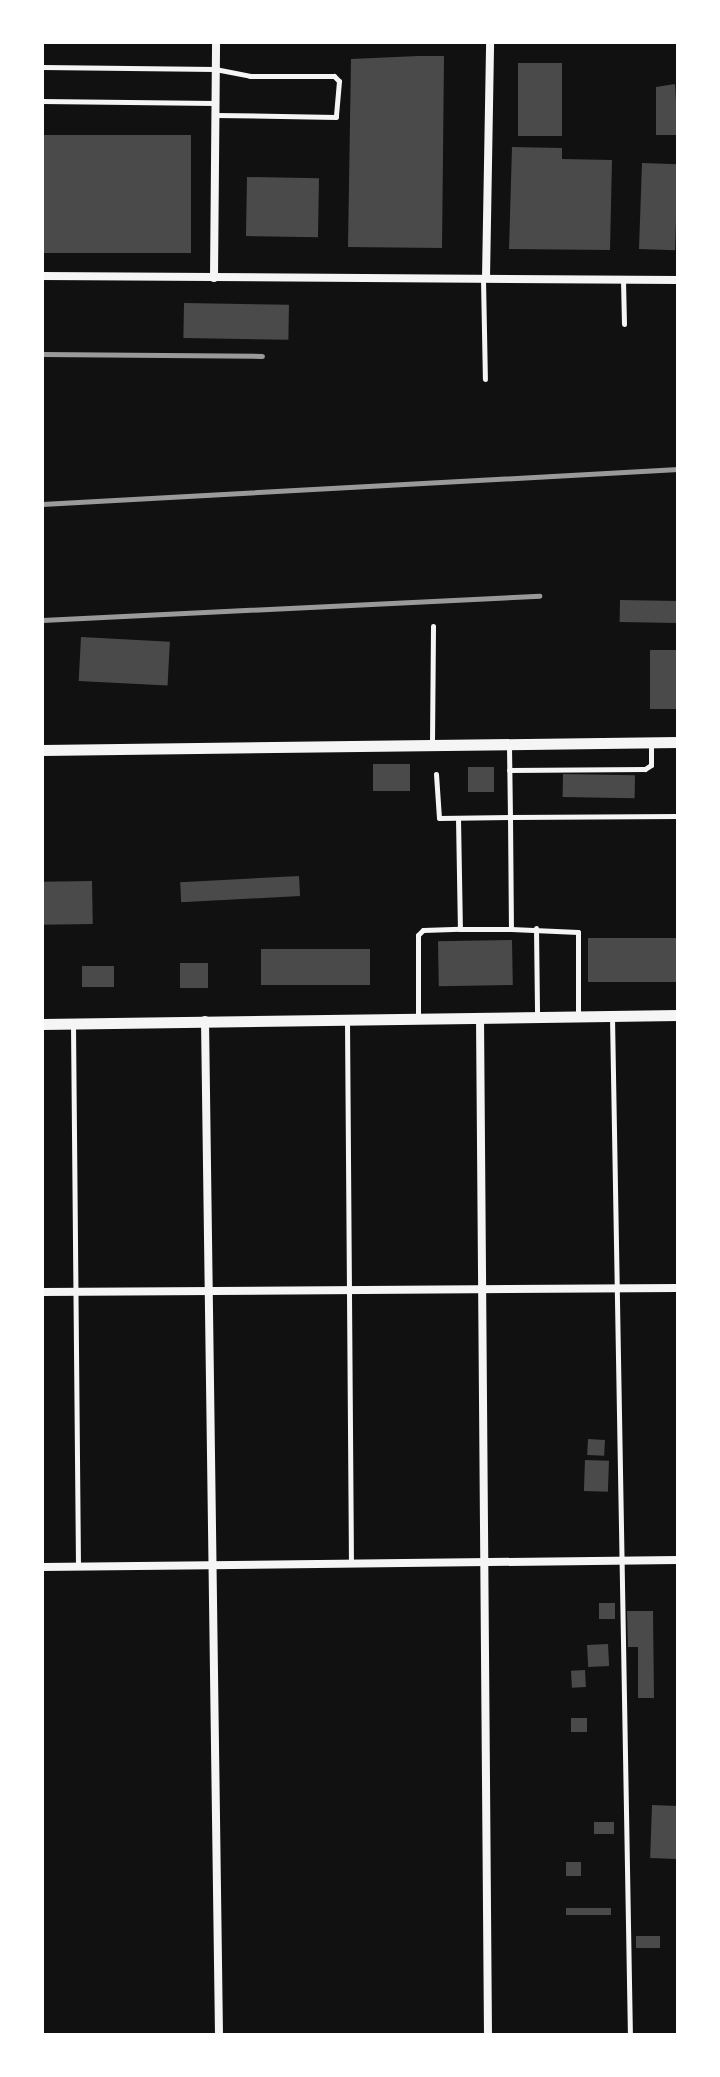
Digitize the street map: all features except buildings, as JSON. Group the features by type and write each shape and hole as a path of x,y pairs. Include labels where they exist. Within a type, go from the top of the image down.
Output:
{"street":[{"path":"214,278 216,42"},
{"path":"484,278 490,42"},
{"path":"42,276 678,280"},
{"path":"42,750 678,742"},
{"path":"42,1024 347,1016 678,1015"},
{"path":"480,1017 488,2035"},
{"path":"205,1019 219,2035"},
{"path":"42,1292 678,1288"},
{"path":"42,1567 678,1560"}],"lane":[{"path":"42,67 215,69 250,76 334,76 339,111 336,117 215,115"},
{"path":"42,101 215,103"},
{"path":"484,278 485,379"},
{"path":"623,280 624,324"},
{"path":"432,743 433,626"},
{"path":"509,770 645,769 651,765 651,742"},
{"path":"509,743 511,929"},
{"path":"436,774 436,815 458,818 678,816"},
{"path":"458,818 460,929"},
{"path":"536,928 537,1016"},
{"path":"418,1016 418,935 423,930 536,928 578,932 578,1016"},
{"path":"347,1016 351,1564"},
{"path":"612,1016 620,1289 630,2035"},
{"path":"73,1024 78,1567"}],"railway":[{"path":"42,354 262,356"},
{"path":"42,504 678,469"},
{"path":"42,620 539,596"}]}
